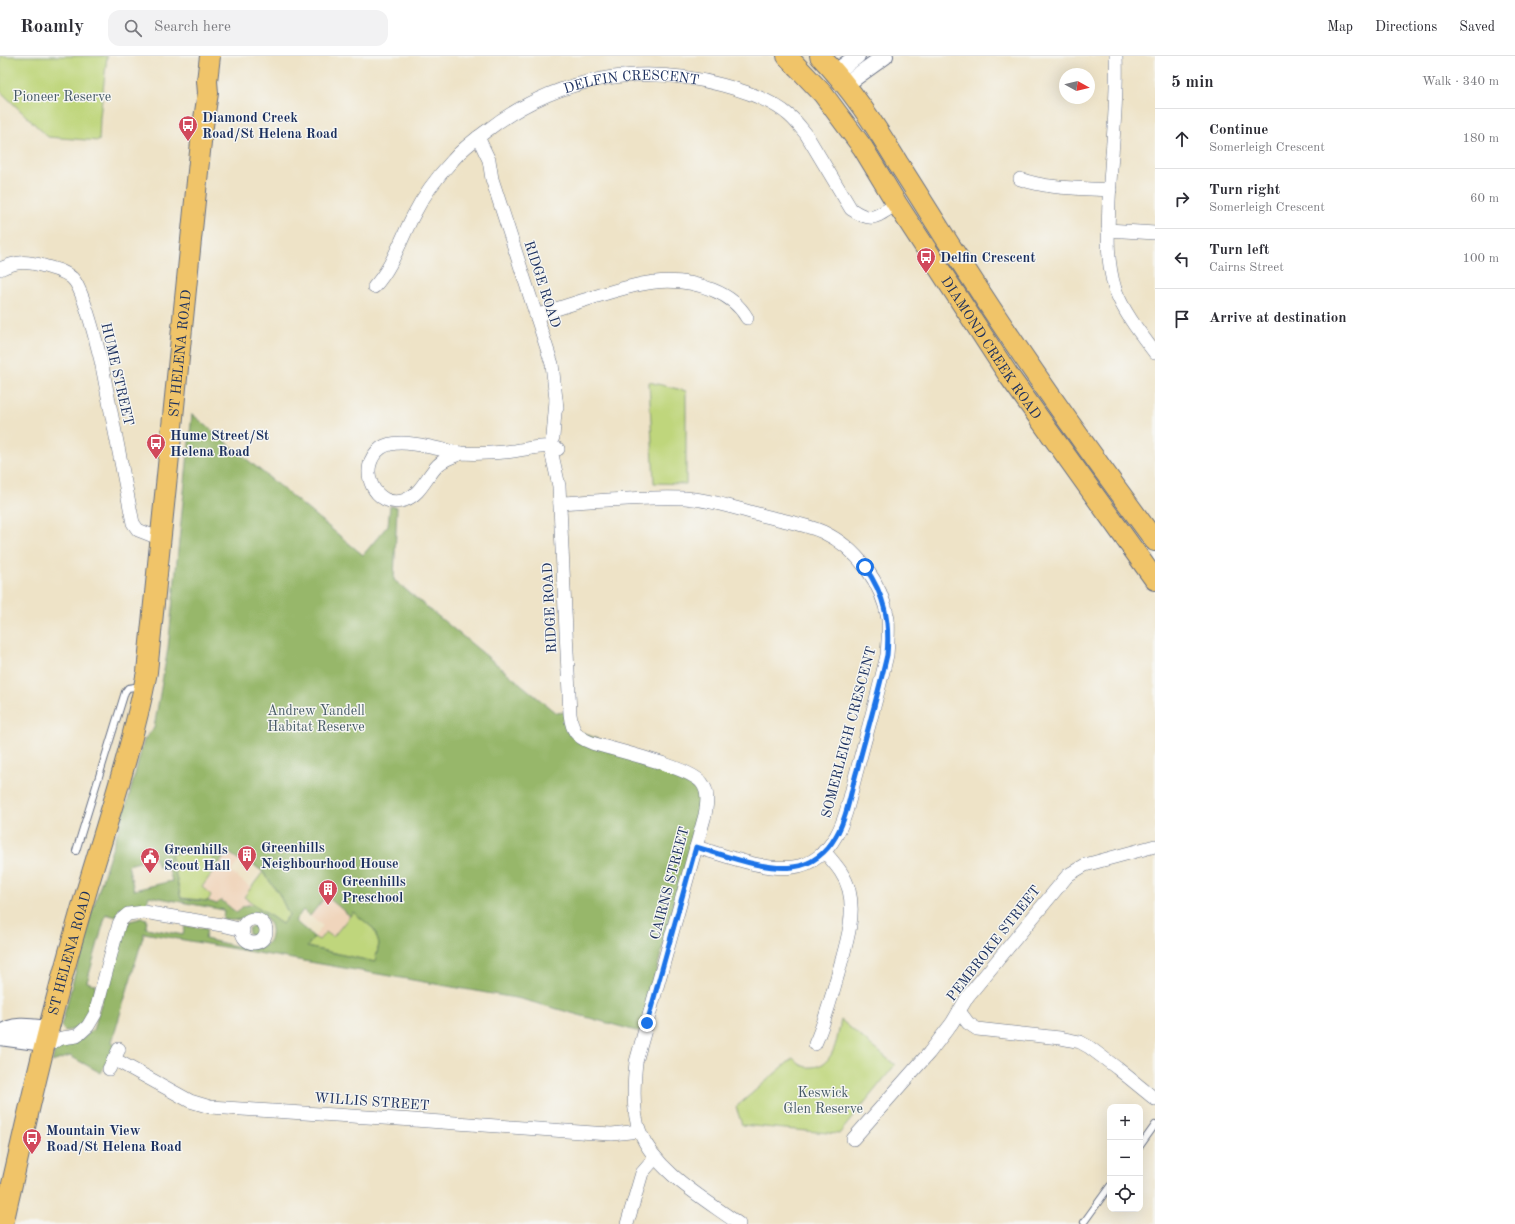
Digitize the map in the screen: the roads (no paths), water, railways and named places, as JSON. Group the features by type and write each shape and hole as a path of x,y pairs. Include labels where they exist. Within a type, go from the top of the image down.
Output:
{"main road":[{"name":"ST HELENA ROAD","path":"3,1224 51,1037 78,921 127,757 144,685 150,650 202,132 208,93 207,81 210,56"},
{"name":"ST HELENA ROAD","path":"208,93 218,73 224,56"},
{"name":"DIAMOND CREEK ROAD","path":"787,56 823,94 863,148 897,204 1009,376 1155,580"},
{"name":"DIAMOND CREEK ROAD","path":"820,56 841,78 872,120 1020,354 1095,460 1155,541"},
{"path":"823,94 841,78"},
{"name":"DELFIN CRESCENT","path":"897,204 917,192"}],"street":[{"path":"841,78 857,56"},
{"path":"1116,56 1116,87 1108,230 1108,260 1115,288 1129,317 1155,353"},
{"path":"841,78 879,58"},
{"name":"DELFIN CRESCENT","path":"374,287 391,265 414,214 426,194 454,158 474,140 516,110 558,90 593,80 636,74 662,75 694,79 733,88 756,97 781,109 790,116 806,134 851,208 867,218 873,217 897,204"},
{"name":"RIDGE ROAD","path":"474,140 492,179 552,364 560,428 560,436 553,449 561,466 560,503 570,714 573,729"},
{"path":"1020,179 1047,186 1110,190"},
{"path":"1108,230 1155,233"},
{"name":"HUME STREET","path":"0,269 16,263 34,264 68,274 76,283 101,361 133,523 138,530 161,539"},
{"path":"536,316 626,287 645,283 669,281 693,284 717,292 737,304 747,318"},
{"path":"462,453 444,460 437,466 416,494 404,501 396,502 382,497 373,488 368,476 370,463 374,454 382,447 391,443 404,443 462,453 512,451 532,448 553,449"},
{"name":"SOMERLEIGH CRESCENT","path":"560,503 670,498 686,498 715,503 822,532 842,543 865,567 874,579 886,610 888,633 887,655 842,822 837,835 824,851 808,863 795,867 768,867 696,847"},
{"name":"CAIRNS STREET","path":"573,729 582,740 681,769 697,778 704,788 707,798 705,815 636,1062 634,1076 635,1104 640,1131"},
{"name":"PEMBROKE STREET","path":"852,1139 929,1053 952,1023 968,996 1068,875 1085,865 1155,846"},
{"path":"815,1044 823,1027 828,1011 847,939 851,913 851,900 846,881 838,868 824,851"},
{"path":"0,1038 77,1036 91,1023 95,1014 119,924 128,914 137,912 154,913 243,930"},
{"path":"958,1011 968,1023 977,1029 1076,1041 1089,1047 1155,1099"},
{"path":"0,1034 9,1028 19,1027 51,1037"},
{"name":"WILLIS STREET","path":"114,1059 190,1101 210,1107 594,1133 612,1134 640,1131"},
{"path":"640,1131 655,1158 679,1180 740,1224"},
{"path":"627,1224 642,1173 655,1158"}],"lane":[{"path":"76,851 125,692 128,688 144,685"},
{"path":"1143,1142 1155,1125"},
{"path":"1084,1222 1107,1190"}],"place":[{"name":"Diamond Creek Road/St Helena Road","path":"188,142"},
{"name":"Delfin Crescent","path":"926,274"},
{"name":"Hume Street/St Helena Road","path":"156,460"},
{"name":"Greenhills Neighbourhood House","path":"247,872"},
{"name":"Greenhills Scout Hall","path":"150,874"},
{"name":"Greenhills Preschool","path":"328,906"},
{"name":"Mountain View Road/St Helena Road","path":"32,1155"}],"park label":[{"name":"Pioneer Reserve","path":"62,96"},
{"name":"Andrew Yandell Habitat Reserve","path":"316,718"},
{"name":"Keswick Glen Reserve","path":"823,1100"}]}
